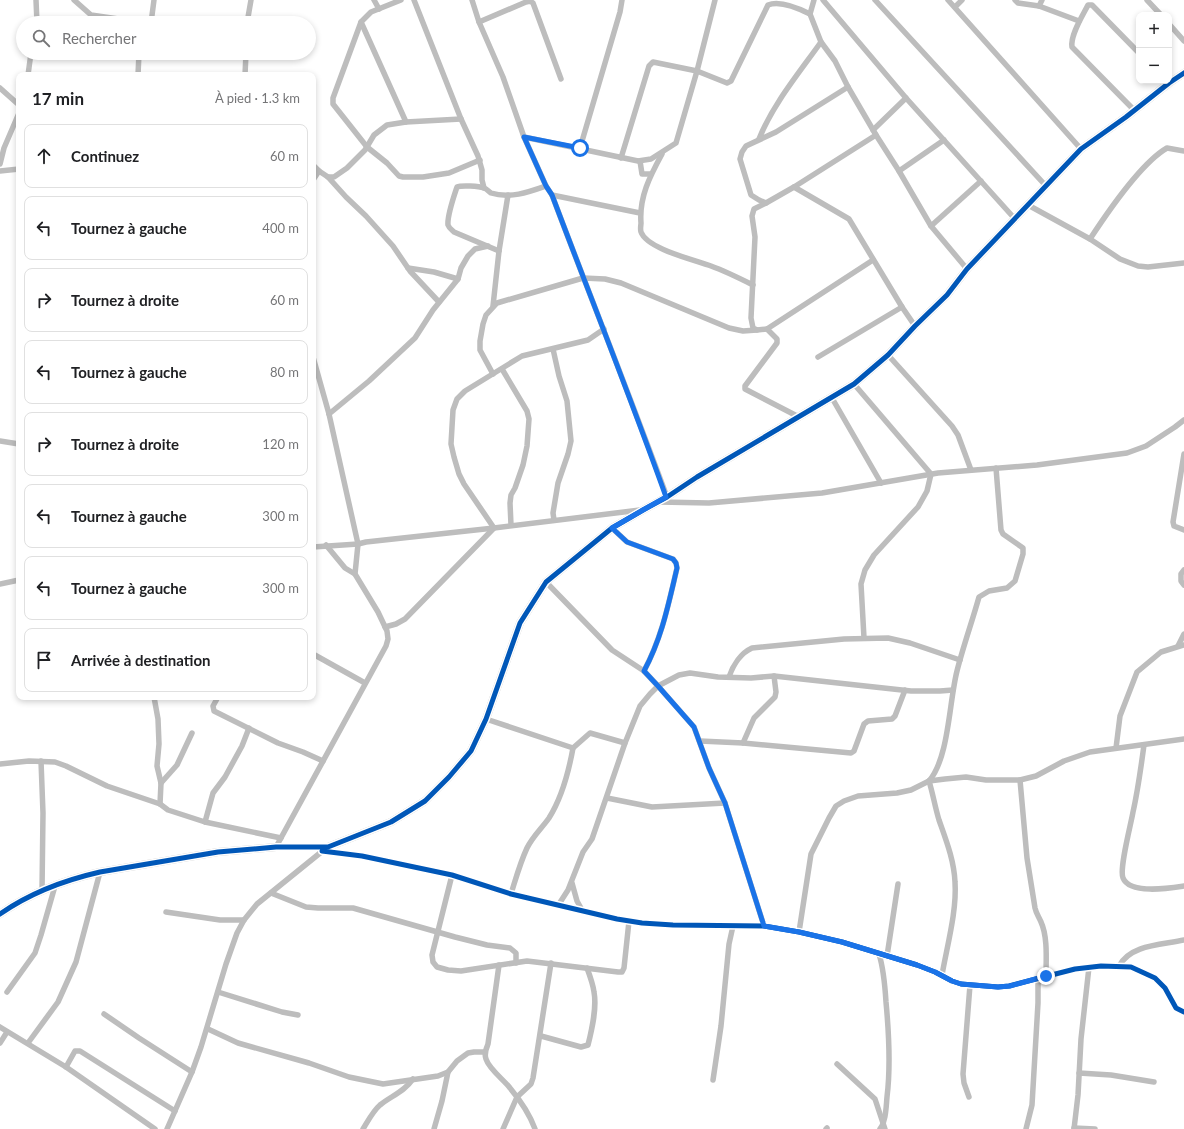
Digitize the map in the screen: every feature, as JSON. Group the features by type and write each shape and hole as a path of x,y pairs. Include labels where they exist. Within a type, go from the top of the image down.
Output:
{"street":[{"path":"36,0 37,16"},
{"path":"74,0 91,15 97,16"},
{"path":"152,16 154,0"},
{"path":"248,16 251,0"},
{"path":"374,0 379,9"},
{"path":"401,0 371,12 361,22 333,98 333,104 367,147 387,163 399,176 423,177 449,173 480,160"},
{"path":"414,0 461,119 480,160 484,188"},
{"path":"472,0 479,22 503,77 524,137 546,186 552,195 604,329 666,497"},
{"path":"580,148 620,12 622,0"},
{"path":"524,137 640,161 651,159 662,154 676,143 697,71 715,0"},
{"path":"621,158 649,66 653,62 697,71 728,83 731,81 771,1 782,0 810,14"},
{"path":"814,0 810,14 821,42 835,61 874,133 899,171 931,226 967,269"},
{"path":"823,0 906,98 1015,219"},
{"path":"875,0 1046,186"},
{"path":"948,0 1081,149"},
{"path":"955,7 962,0"},
{"path":"1015,0 1018,3 1040,3 1079,21"},
{"path":"1147,0 1158,12"},
{"path":"479,22 526,2 530,1 533,3 561,79"},
{"path":"1134,110 1072,47 1072,41 1079,21 1088,5 1092,5 1136,50"},
{"path":"361,22 406,122"},
{"path":"1172,27 1184,41"},
{"path":"759,139 775,108 821,42"},
{"path":"28,72 30,60"},
{"path":"138,72 139,60"},
{"path":"246,60 246,72"},
{"path":"1172,80 1184,73"},
{"path":"167,1129 192,1072 208,1029 237,933 244,920 257,904 325,849 391,822 425,801 449,778 471,751 486,719 520,623 546,582 612,528 854,384 888,355 947,294 967,269 1081,149 1134,110 1166,84"},
{"path":"766,203 751,195 740,159 746,146 776,132 848,87"},
{"path":"0,88 16,102"},
{"path":"757,330 753,328 751,318 755,236 752,216 754,209 794,187 874,133 906,98"},
{"path":"328,177 334,177 340,174 367,147 374,135 387,125 406,122 461,119"},
{"path":"0,164 4,148 16,120"},
{"path":"899,171 944,140"},
{"path":"1090,240 1102,221 1137,175 1160,152 1167,148 1184,151"},
{"path":"662,154 647,182 642,200 640,213 641,232 649,242 667,251 712,266 753,285"},
{"path":"640,161 642,174 651,174"},
{"path":"316,168 328,177 393,246 408,268 439,302"},
{"path":"0,171 16,169"},
{"path":"316,176 319,171"},
{"path":"931,226 981,181"},
{"path":"499,250 450,230 448,225 457,187 459,185 484,188 491,193 508,195 521,194 546,186"},
{"path":"794,187 849,219 915,326"},
{"path":"493,307 499,250 508,195"},
{"path":"552,195 640,213"},
{"path":"1028,205 1120,259 1138,266 1148,267 1184,263"},
{"path":"329,414 369,381 415,338 439,302 458,279 461,268 472,252 488,246"},
{"path":"493,374 480,350 480,341 486,315 496,303 583,278 605,279 621,283 729,328 743,331 768,329 873,260"},
{"path":"408,268 434,272 458,279"},
{"path":"818,357 902,307"},
{"path":"494,528 464,484 459,474 451,444 453,410 457,399 465,392 522,356 588,340 604,329"},
{"path":"768,329 777,339 777,343 745,386 745,389 799,417"},
{"path":"553,349 559,376 567,401 571,441 558,483 553,513 554,520"},
{"path":"888,355 952,426 958,435 971,470"},
{"path":"316,368 329,414 358,544 355,574"},
{"path":"502,369 527,411 529,419 528,446 523,465 511,495 511,526"},
{"path":"854,384 931,474"},
{"path":"832,398 881,483"},
{"path":"657,502 709,503 822,492 931,474 1038,465 1127,453 1146,446 1184,420"},
{"path":"0,441 16,444"},
{"path":"1184,454 1173,522 1174,526 1184,530"},
{"path":"799,932 811,854 836,806 844,801 858,796 897,793 912,790 929,781 933,777 940,763 960,660 979,597 989,591 1007,588 1015,581 1023,554 1022,548 1000,530 996,468"},
{"path":"864,638 861,584 865,570 874,555 918,507 927,491 931,474"},
{"path":"316,547 358,544 643,510"},
{"path":"385,628 396,624 405,618 494,528"},
{"path":"612,528 627,542 666,556 673,559 676,563 677,568 661,633 644,671"},
{"path":"276,846 386,646 388,639 378,612 355,574 345,568 326,545"},
{"path":"1184,570 1181,581 1184,585"},
{"path":"0,584 16,581"},
{"path":"546,582 612,650 644,671 694,727 709,768 725,803 764,926"},
{"path":"1116,748 1120,716 1137,672 1161,652 1181,645 1184,634"},
{"path":"729,677 737,661 752,648 864,638 888,638 910,643 960,660"},
{"path":"316,656 365,683"},
{"path":"559,904 565,897 583,852 592,839 625,743 640,706 658,686 679,675 690,673 718,677 752,678 774,676 905,690 940,692 953,690"},
{"path":"743,743 754,718 775,697 776,692 774,676"},
{"path":"700,741 743,743 851,754 854,751 864,724 868,720 892,719 895,716 905,690"},
{"path":"155,700 158,719 159,744 157,766 161,783 160,804"},
{"path":"216,700 213,706 214,711 278,743 323,761"},
{"path":"486,719 573,748"},
{"path":"205,822 213,793 225,777 242,746 249,728"},
{"path":"161,783 177,765 192,733"},
{"path":"511,894 528,846 549,818 555,805 565,781 573,748 590,733 625,743"},
{"path":"929,781 966,777 986,780 1020,780 1036,776 1064,761 1090,752 1184,739"},
{"path":"1144,745 1134,810 1123,866 1123,878 1127,883 1136,887 1153,890 1184,886"},
{"path":"0,764 41,761 55,762 107,786 160,804 168,810 205,822 281,838"},
{"path":"41,761 43,813 42,891"},
{"path":"1020,780 1026,858 1035,908 1042,923 1047,951 1046,976"},
{"path":"929,781 939,819 948,844 955,882 954,914 942,975"},
{"path":"607,798 652,806 725,803"},
{"path":"0,914 15,904 42,891 100,872 218,852 276,846 325,849 452,875 511,894 629,921 673,925 764,926 799,932 842,942 917,965 942,975 952,981 970,985 1004,987 1075,969 1089,967 1131,967 1155,978 1165,988 1176,1008 1184,1012"},
{"path":"28,1043 58,1002 76,962 100,872"},
{"path":"452,875 432,955 433,962 437,967 448,970 461,971 499,965 537,962 622,972 624,968 629,921"},
{"path":"572,880 577,901 582,910"},
{"path":"887,956 898,884"},
{"path":"7,992 35,953 55,886"},
{"path":"271,893 306,907 353,908 487,945 510,948 516,953 516,963"},
{"path":"166,912 220,920 244,920"},
{"path":"713,1080 721,1026 729,944 733,926"},
{"path":"1119,966 1127,956 1136,950 1184,940"},
{"path":"879,954 884,975 890,1053 890,1074 883,1127"},
{"path":"503,1129 517,1097 531,1084 541,1036 544,999 551,964"},
{"path":"499,965 488,1044 485,1052 487,1061 517,1097 535,1129"},
{"path":"1089,967 1074,1128 1095,1129"},
{"path":"541,1036 581,1047 588,1044 595,1001 587,968"},
{"path":"1026,1129 1032,1105 1038,979"},
{"path":"969,1098 964,1083 964,1074 970,985"},
{"path":"218,992 282,1012 298,1015"},
{"path":"104,1014 192,1072"},
{"path":"0,1027 66,1067 155,1129"},
{"path":"208,1029 238,1043 309,1063 349,1077 383,1084 438,1076 448,1072"},
{"path":"0,1043 7,1032"},
{"path":"66,1067 75,1051 80,1051 175,1112"},
{"path":"434,1129 448,1072 457,1061 468,1053 485,1052"},
{"path":"837,1064 875,1099 883,1127"},
{"path":"1079,1073 1111,1075 1154,1082"},
{"path":"363,1129 379,1106 404,1090 413,1079"}],"cycle path":[{"path":"0,914 11,906 48,888 100,872 218,852 276,847 328,847 391,822 425,801 449,777 471,751 486,719 520,623 546,582 612,528 667,497 697,477 854,384 888,355 947,295 967,269 1081,149 1184,73"},
{"path":"322,851 362,856 452,875 511,894 617,919 642,923 673,925 764,926 799,932 842,942 917,965 961,984 998,987 1009,986 1075,969 1101,966 1131,967 1155,978 1165,988 1176,1008 1184,1012"}],"route":[{"path":"580,148 524,137 546,186 552,195 583,278 618,364 666,497 612,528 622,539 627,542 666,556 673,559 676,563 677,568 661,633 644,671 694,727 709,768 725,803 764,926 842,942 917,965 961,984 998,987 1010,986 1046,976"}]}
